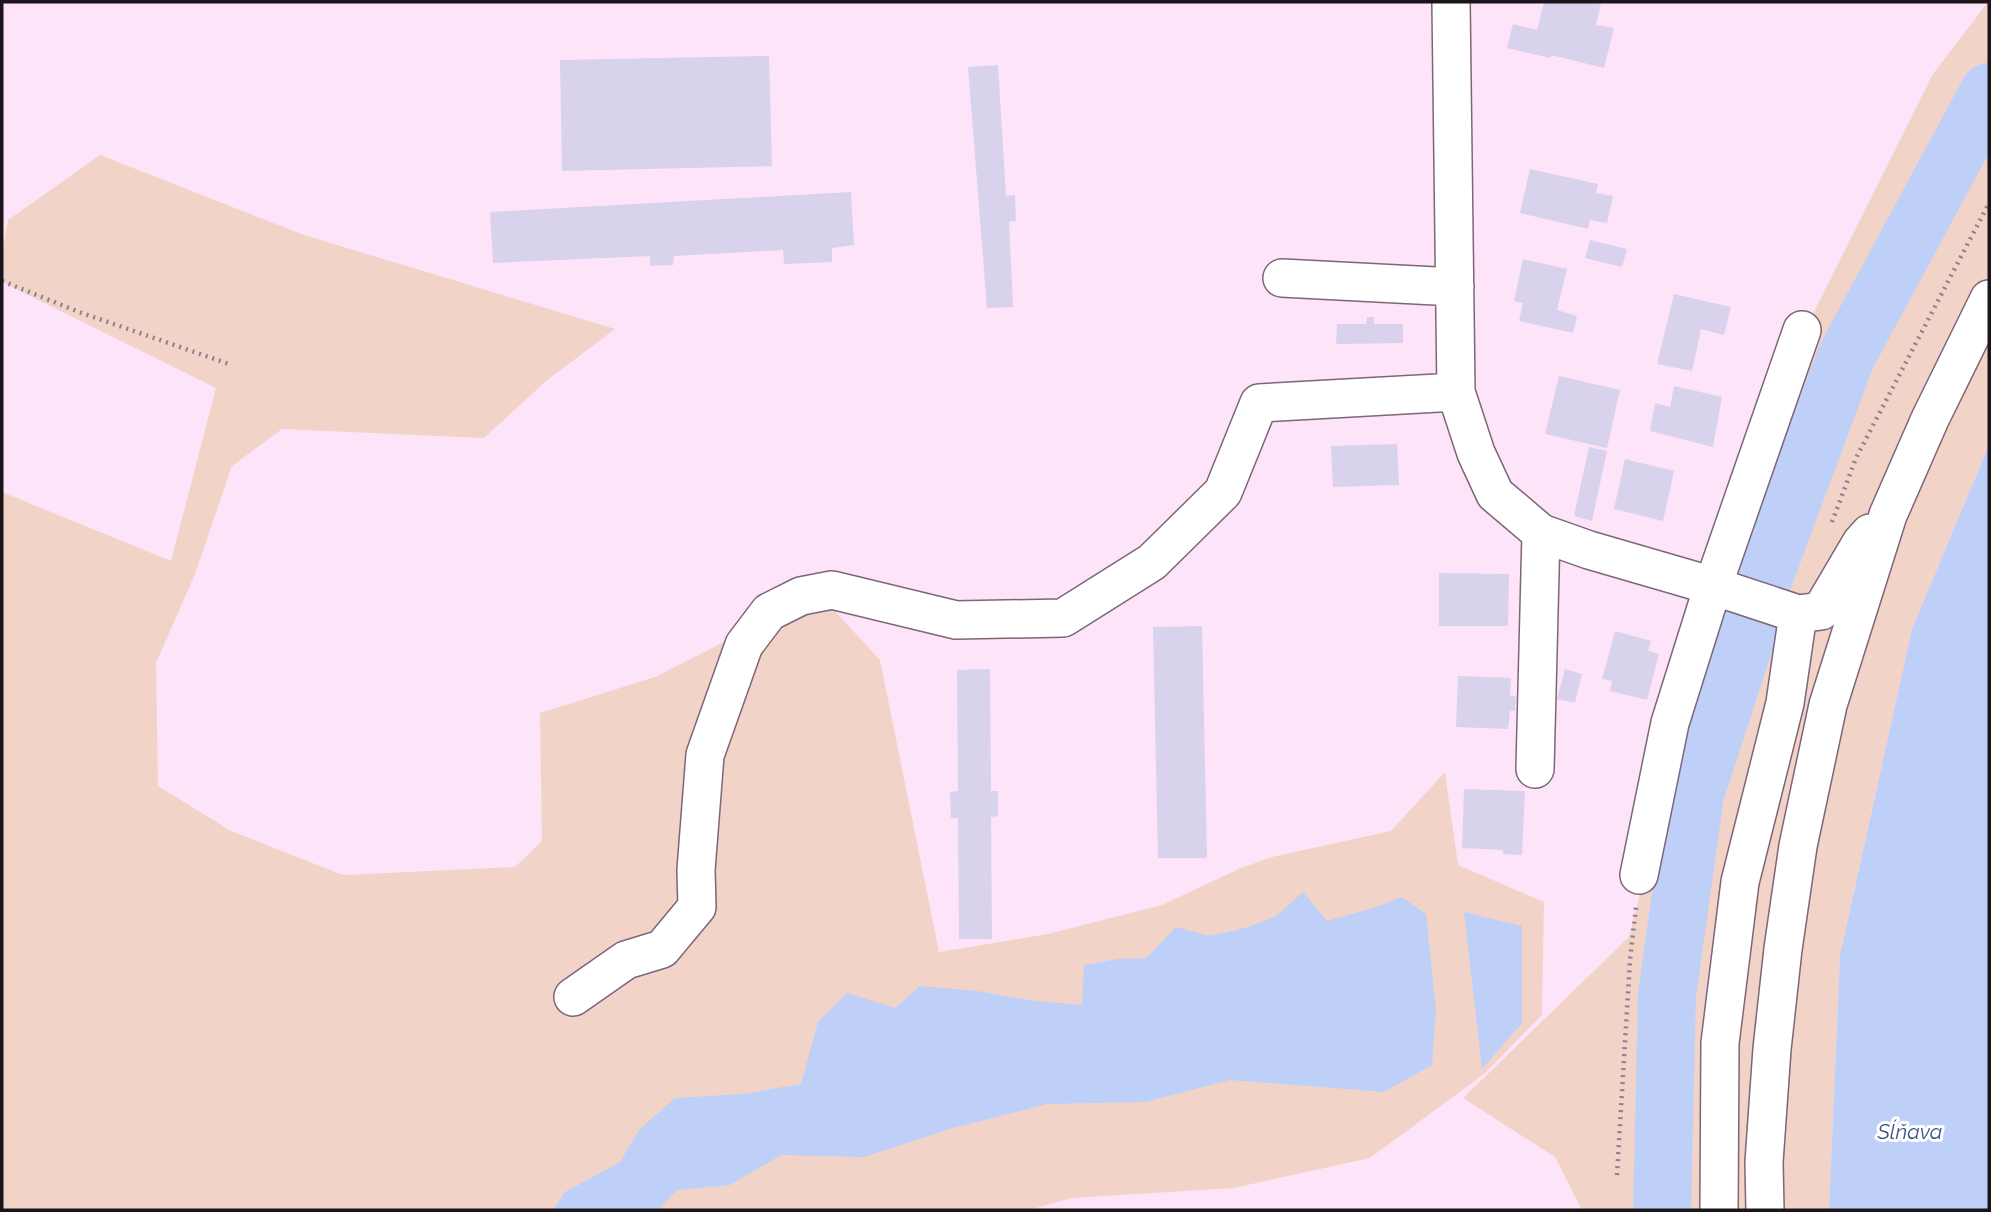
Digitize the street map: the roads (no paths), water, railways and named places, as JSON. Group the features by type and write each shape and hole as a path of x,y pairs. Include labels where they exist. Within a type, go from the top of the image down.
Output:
{"street":[{"path":"1451,2 1456,393 1476,453 1495,494 1541,533 1773,606 1821,611 1861,543 1888,515"},
{"path":"1282,278 1455,287"},
{"path":"1765,1210 1764,1162 1783,949 1798,846 1828,705 1888,515 1930,419 1989,299"},
{"path":"1639,874 1670,723 1713,586 1802,330"},
{"path":"573,997 626,960 662,949 697,907 696,870 705,755 744,645 769,612 801,596 832,590 956,620 1063,618 1152,562 1223,492 1259,403 1456,393"},
{"path":"1535,769 1541,533"},
{"path":"1718,1210 1720,1043 1740,882 1785,703 1773,606"}],"water":[{"name":"Sĺňava","path":"1989,445 1989,1210 1829,1210 1840,955 1912,629"},
{"path":"1303,892 1327,921 1402,897 1426,914 1436,1010 1432,1065 1384,1092 1230,1080 1145,1102 1047,1104 953,1128 864,1157 781,1155 730,1185 677,1190 658,1210 553,1210 565,1192 620,1162 639,1130 675,1098 742,1094 801,1084 818,1022 847,993 895,1008 920,986 1082,1005 1084,965 1118,959 1146,958 1176,927 1210,936 1245,928 1276,916"},
{"path":"1464,912 1522,926 1522,1023 1482,1069"}],"waterway":[{"path":"1662,1210 1667,995 1695,794 1760,588 1846,357 1989,92"}]}
